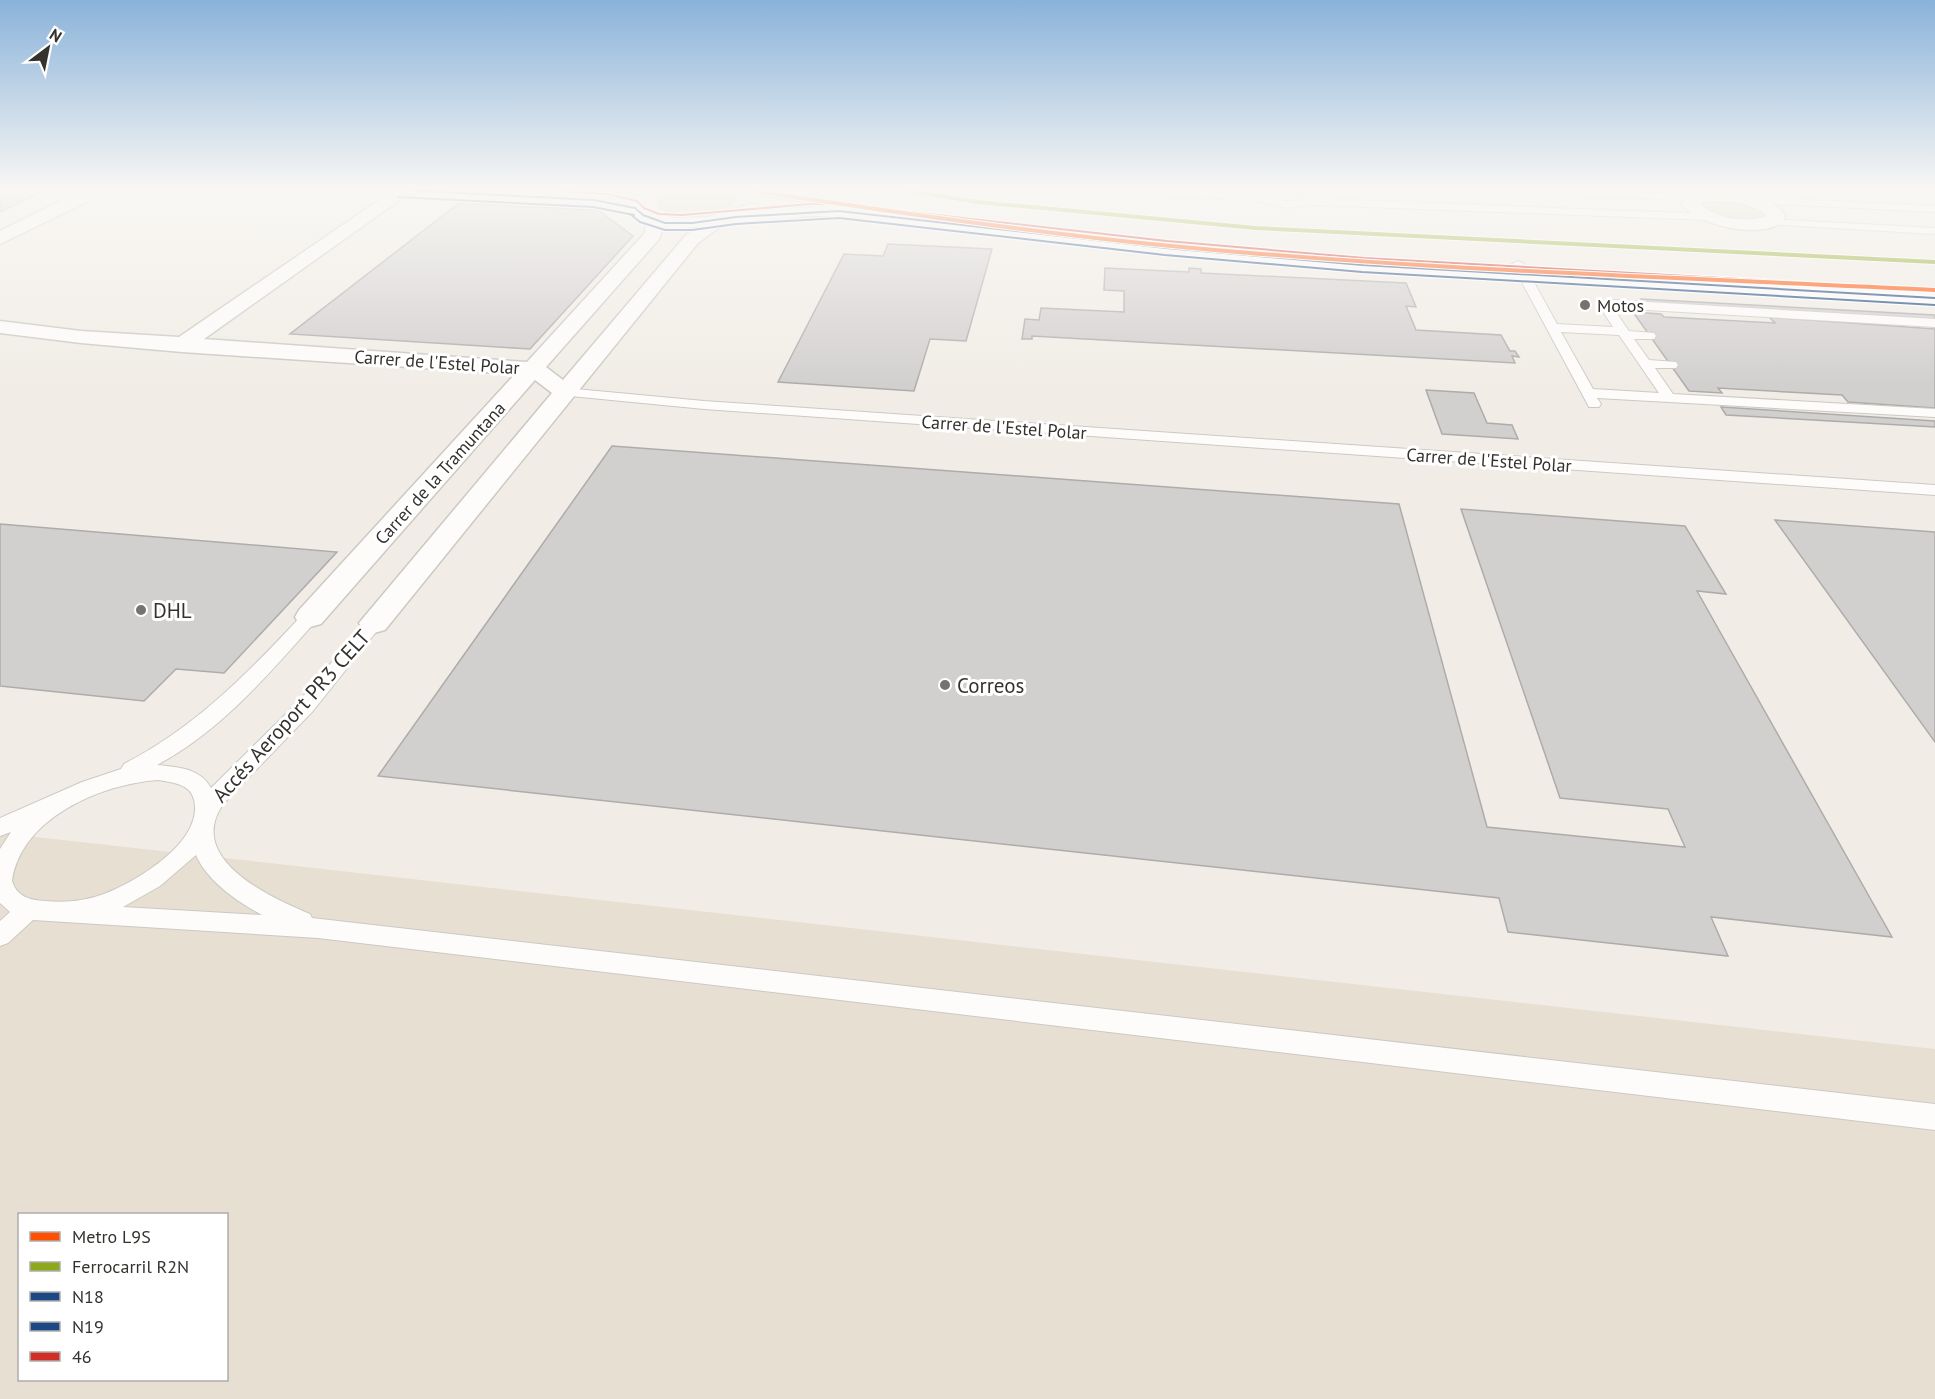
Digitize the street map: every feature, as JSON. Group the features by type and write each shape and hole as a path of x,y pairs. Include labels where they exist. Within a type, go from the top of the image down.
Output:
{"street":[{"path":"182,345 310,255"},
{"name":"Carrer de la Tramuntana","path":"310,617 636,255"},
{"name":"Carrer de la Tramuntana","path":"374,623 678,255"},
{"path":"1250,255 1363,265 1935,286"},
{"path":"1386,255 1521,270 1935,298"},
{"name":"Carrer de l'Estel Polar","path":"0,327 81,337 182,345 534,369 565,392"},
{"name":"Carrer de l'Estel Polar","path":"0,343 81,337"}],"lane":[{"path":"1521,270 1595,407"},
{"path":"1669,398 1606,307 1614,304 1935,324"},
{"path":"1552,328 1650,336"},
{"path":"1646,363 1671,365"},
{"name":"Carrer de l'Estel Polar","path":"565,392 704,405 1935,490"},
{"path":"1588,393 1935,413"},
{"path":"0,827 18,822 152,759 188,737 250,684 310,617"},
{"name":"Accés Aeroport PR3 CELT","path":"201,832 208,808 222,787 280,733 374,623"},
{"path":"108,779 142,772 166,772 190,778 203,790 208,808"},
{"path":"28,910 11,902 0,884 3,862 17,838 33,821 63,800"},
{"path":"64,913 102,905 162,874 189,849 201,832"},
{"path":"201,832 207,857 237,887 268,907 318,928"},
{"path":"0,906 64,913 318,928 1935,1117"},
{"path":"0,936 28,910"}],"shaded area":[{"path":"0,833 1935,1049 1935,1399 0,1399"}],"building":[{"path":"392,255 615,255 530,349 290,334"},
{"path":"843,255 990,255 966,341 930,339 914,391 778,382"},
{"path":"1105,268 1189,272 1189,268 1201,269 1201,273 1406,283 1416,307 1406,306 1416,330 1501,335 1510,351 1515,351 1519,357 1512,356 1515,363 1032,336 1032,339 1022,339 1025,319 1039,320 1041,308 1124,312 1124,291 1104,290"},
{"path":"1641,299 1935,315 1935,320 1645,304"},
{"path":"1633,312 1661,314 1664,317 1775,323 1769,317 1935,329 1935,408 1848,402 1842,395 1718,388 1722,393 1689,391"},
{"path":"1426,390 1474,393 1487,423 1512,425 1518,439 1442,434"},
{"path":"1721,407 1935,421 1935,427 1726,415"},
{"name":"Correos","path":"612,446 1399,504 1487,827 1685,847 1668,809 1560,798 1461,509 1685,526 1726,594 1697,591 1892,937 1711,917 1728,956 1508,932 1499,898 378,776"},
{"path":"1775,520 1935,532 1935,742"},
{"name":"DHL","path":"0,524 337,552 224,673 176,669 144,701 0,686"}],"metro line":[{"name":"L9S","path":"1292,255 1482,268 1935,290"}],"rail line":[{"name":"R2N","path":"1801,255 1935,262"}],"transit line":[{"name":"N19","path":"1168,255 1362,272 1935,305"},
{"name":"N18","path":"1250,255 1363,265 1935,298"},
{"name":"46","path":"1333,255 1935,290"}],"place":[{"name":"Motos","path":"1585,305"},
{"name":"DHL","path":"141,610"},
{"name":"Correos","path":"945,685"}]}
